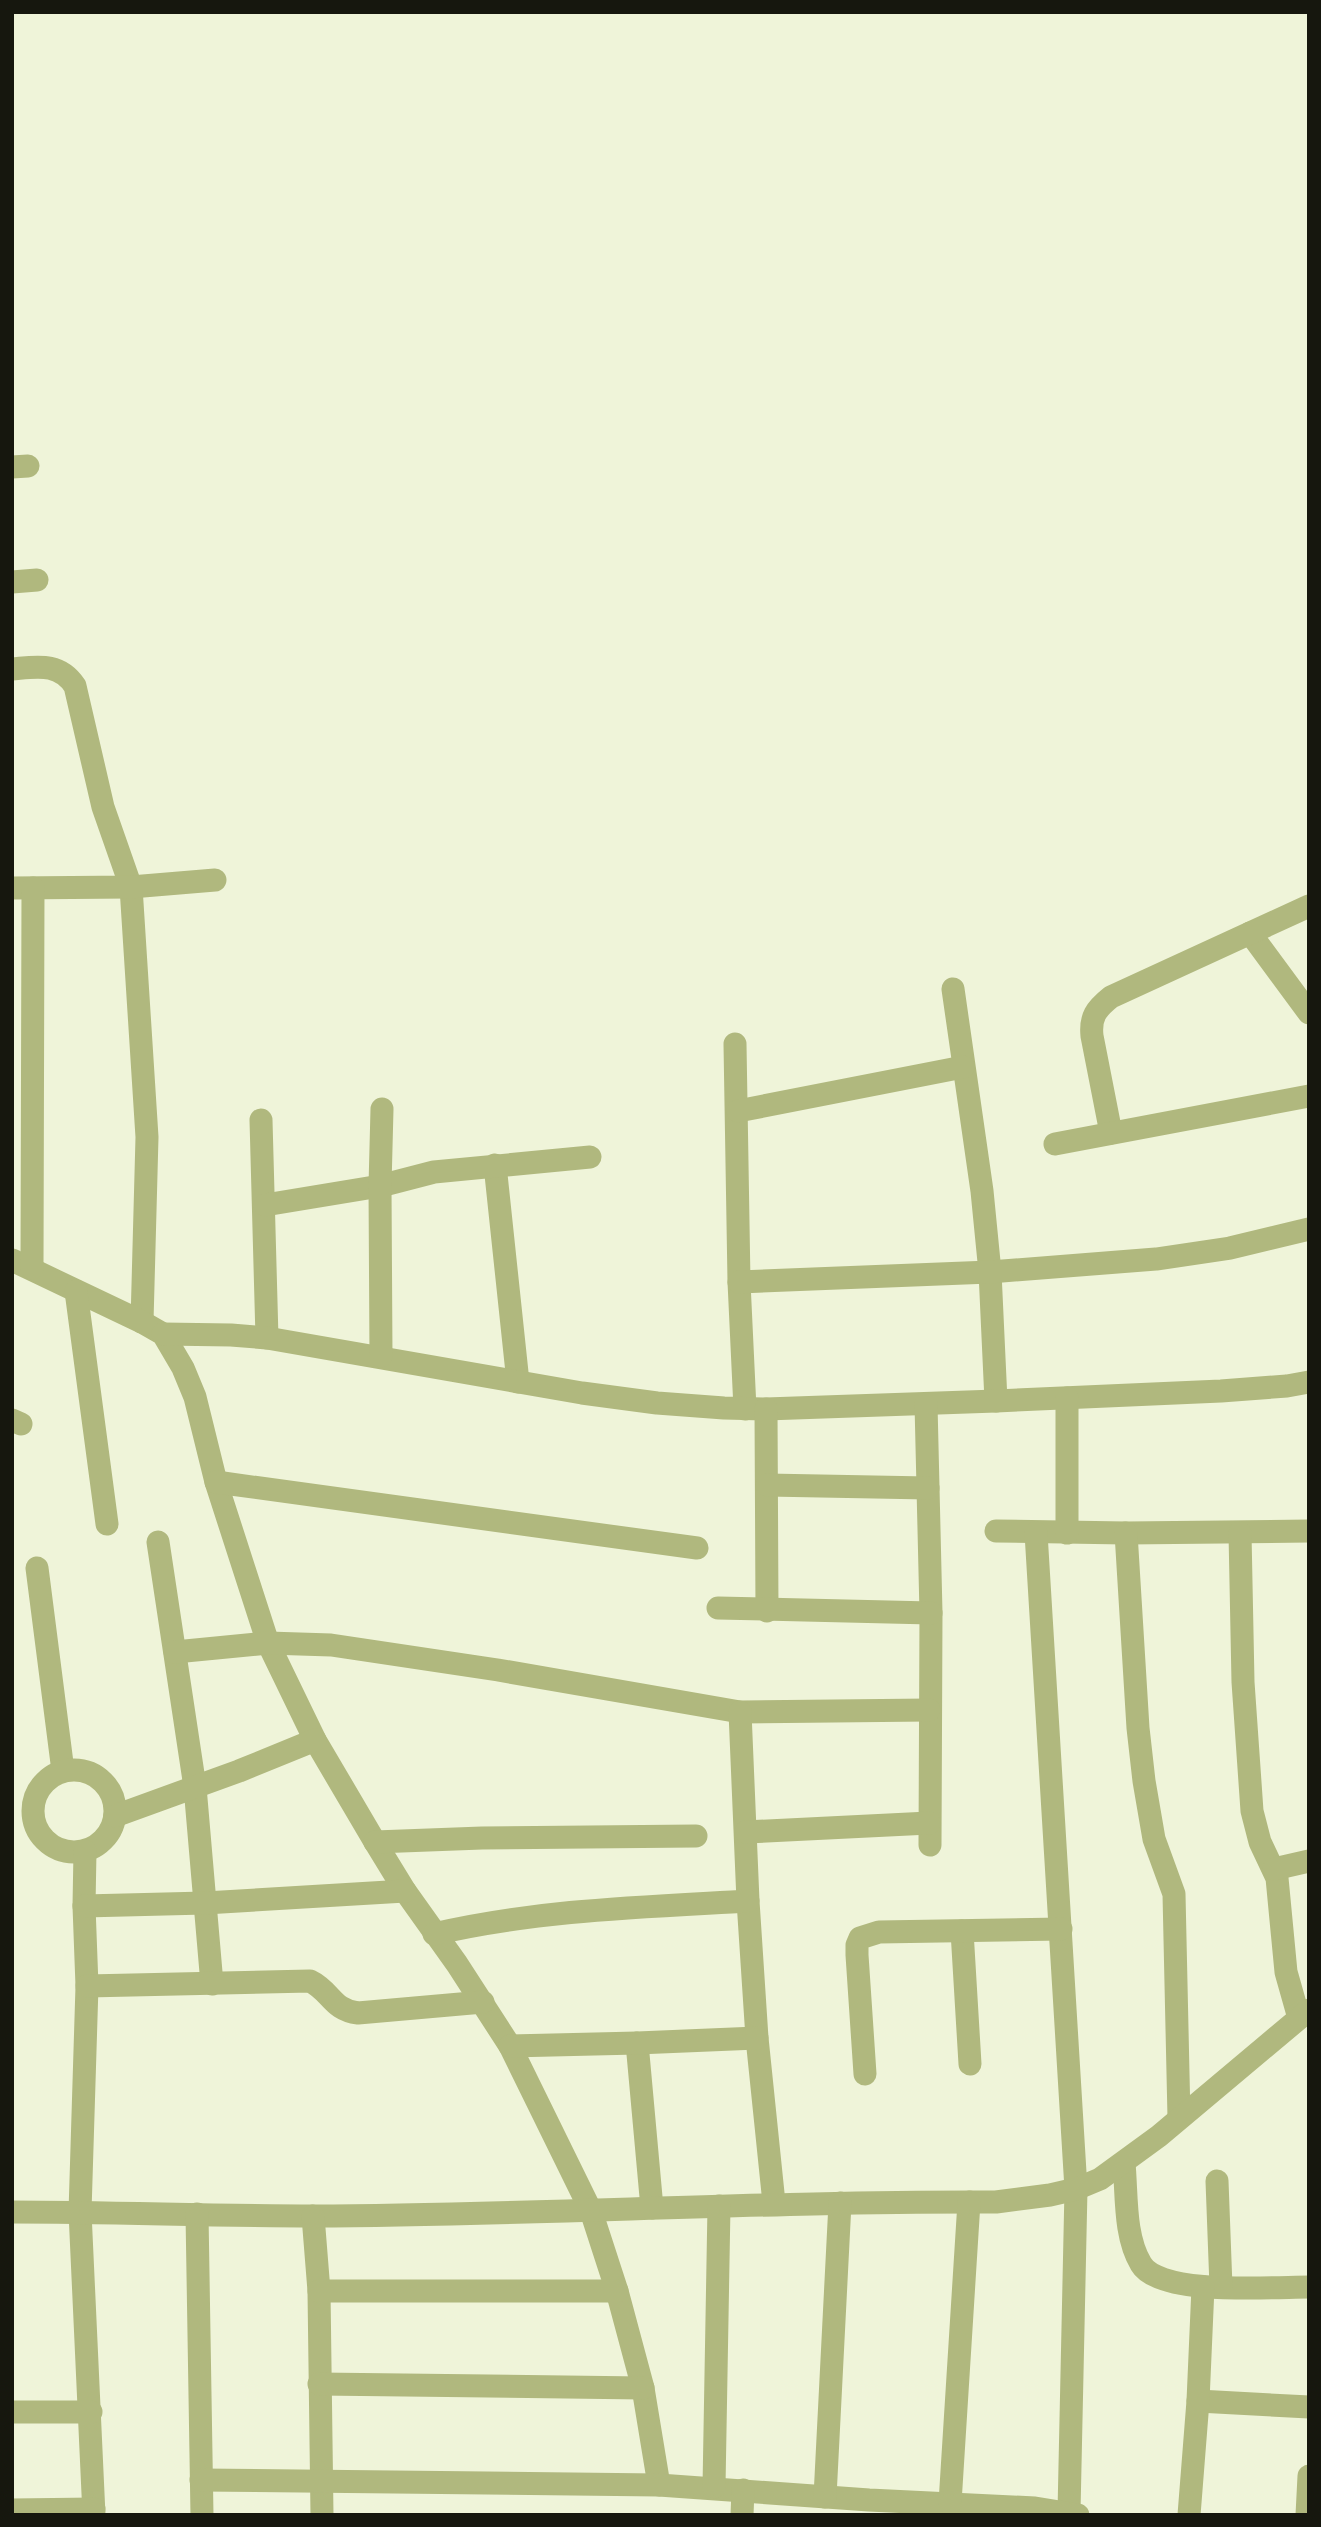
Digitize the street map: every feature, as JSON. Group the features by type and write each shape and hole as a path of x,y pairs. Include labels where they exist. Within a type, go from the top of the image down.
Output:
{"street":[{"path":"12,582 37,580"},
{"path":"12,668 55,669 68,676 75,686 103,807 131,887 147,1138 142,1322"},
{"path":"215,880 131,887 22,888 22,1264 163,1334 267,1338 518,1382 657,1403 756,1409 1221,1391 1309,1382"},
{"path":"1111,1133 1092,1036 1094,1013 1111,998 1309,906"},
{"path":"1250,933 1309,1013"},
{"path":"953,989 982,1192 990,1272 996,1401"},
{"path":"735,1044 739,1282 767,1485 767,1611"},
{"path":"738,1111 963,1067"},
{"path":"1055,1144 1309,1096"},
{"path":"381,1356 380,1186 383,1109"},
{"path":"261,1120 267,1338"},
{"path":"265,1205 380,1186 434,1172 590,1157"},
{"path":"495,1165 518,1382"},
{"path":"739,1282 990,1272 1156,1259 1230,1248 1309,1229"},
{"path":"76,1291 107,1524"},
{"path":"163,1334 183,1368 195,1396 216,1482 268,1643 315,1740 405,1891 510,2046 591,2211 617,2291 643,2388 659,2485"},
{"path":"1067,1398 1067,1533"},
{"path":"746,1832 930,1834 931,1613 926,1404"},
{"path":"216,1482 697,1548"},
{"path":"767,1485 928,1488"},
{"path":"996,1531 1309,1531"},
{"path":"201,2480 714,2487 825,2497 869,2507 950,2503 1000,2510 1074,2514 1076,2189 1036,1533"},
{"path":"1126,1533 1138,1728 1147,1801 1154,1839 1174,1894 1179,2118"},
{"path":"12,2212 313,2216 591,2211 774,2203 969,2202 1022,2200 1076,2189 1100,2179 1124,2163 1304,2014 1286,1972 1279,1888 1274,1869 1257,1834 1250,1797 1243,1682 1240,1533"},
{"path":"158,1542 195,1787 212,1984"},
{"path":"37,1568 63,1771"},
{"path":"718,1608 931,1613"},
{"path":"175,1652 268,1643 331,1645 740,1712 929,1710"},
{"path":"740,1712 757,2038 774,2203"},
{"path":"115,1816 315,1740"},
{"path":"79,1770 94,1775 106,1785 113,1800 115,1816 110,1831 99,1843 85,1851 69,1852 54,1847 23,1818 33,1806 38,1791 48,1778 63,1771 79,1770"},
{"path":"374,1842 696,1836"},
{"path":"12,2510 94,2512 80,2212 87,1986 85,1851"},
{"path":"1274,1869 1309,1861"},
{"path":"84,1906 205,1903 405,1891"},
{"path":"434,1934 480,1923 598,1909 748,1901"},
{"path":"865,2074 857,1955 860,1938 879,1933 1061,1929"},
{"path":"962,1931 970,2064"},
{"path":"87,1986 310,1981 320,1986 341,2009 358,2013 483,2003"},
{"path":"510,2046 757,2038"},
{"path":"637,2043 652,2208"},
{"path":"1124,2163 1130,2231 1142,2266 1151,2275 1162,2280 1212,2287 1309,2287"},
{"path":"1189,2515 1198,2401 1212,2287 1217,2181"},
{"path":"950,2503 969,2202"},
{"path":"825,2497 840,2203"},
{"path":"714,2487 719,2206"},
{"path":"197,2214 202,2515"},
{"path":"313,2216 319,2291 322,2515"},
{"path":"319,2291 617,2291"},
{"path":"319,2384 643,2388"},
{"path":"1198,2401 1309,2407"},
{"path":"12,2412 91,2412"},
{"path":"1307,2515 1309,2476"},
{"path":"743,2490 743,2515"}]}
